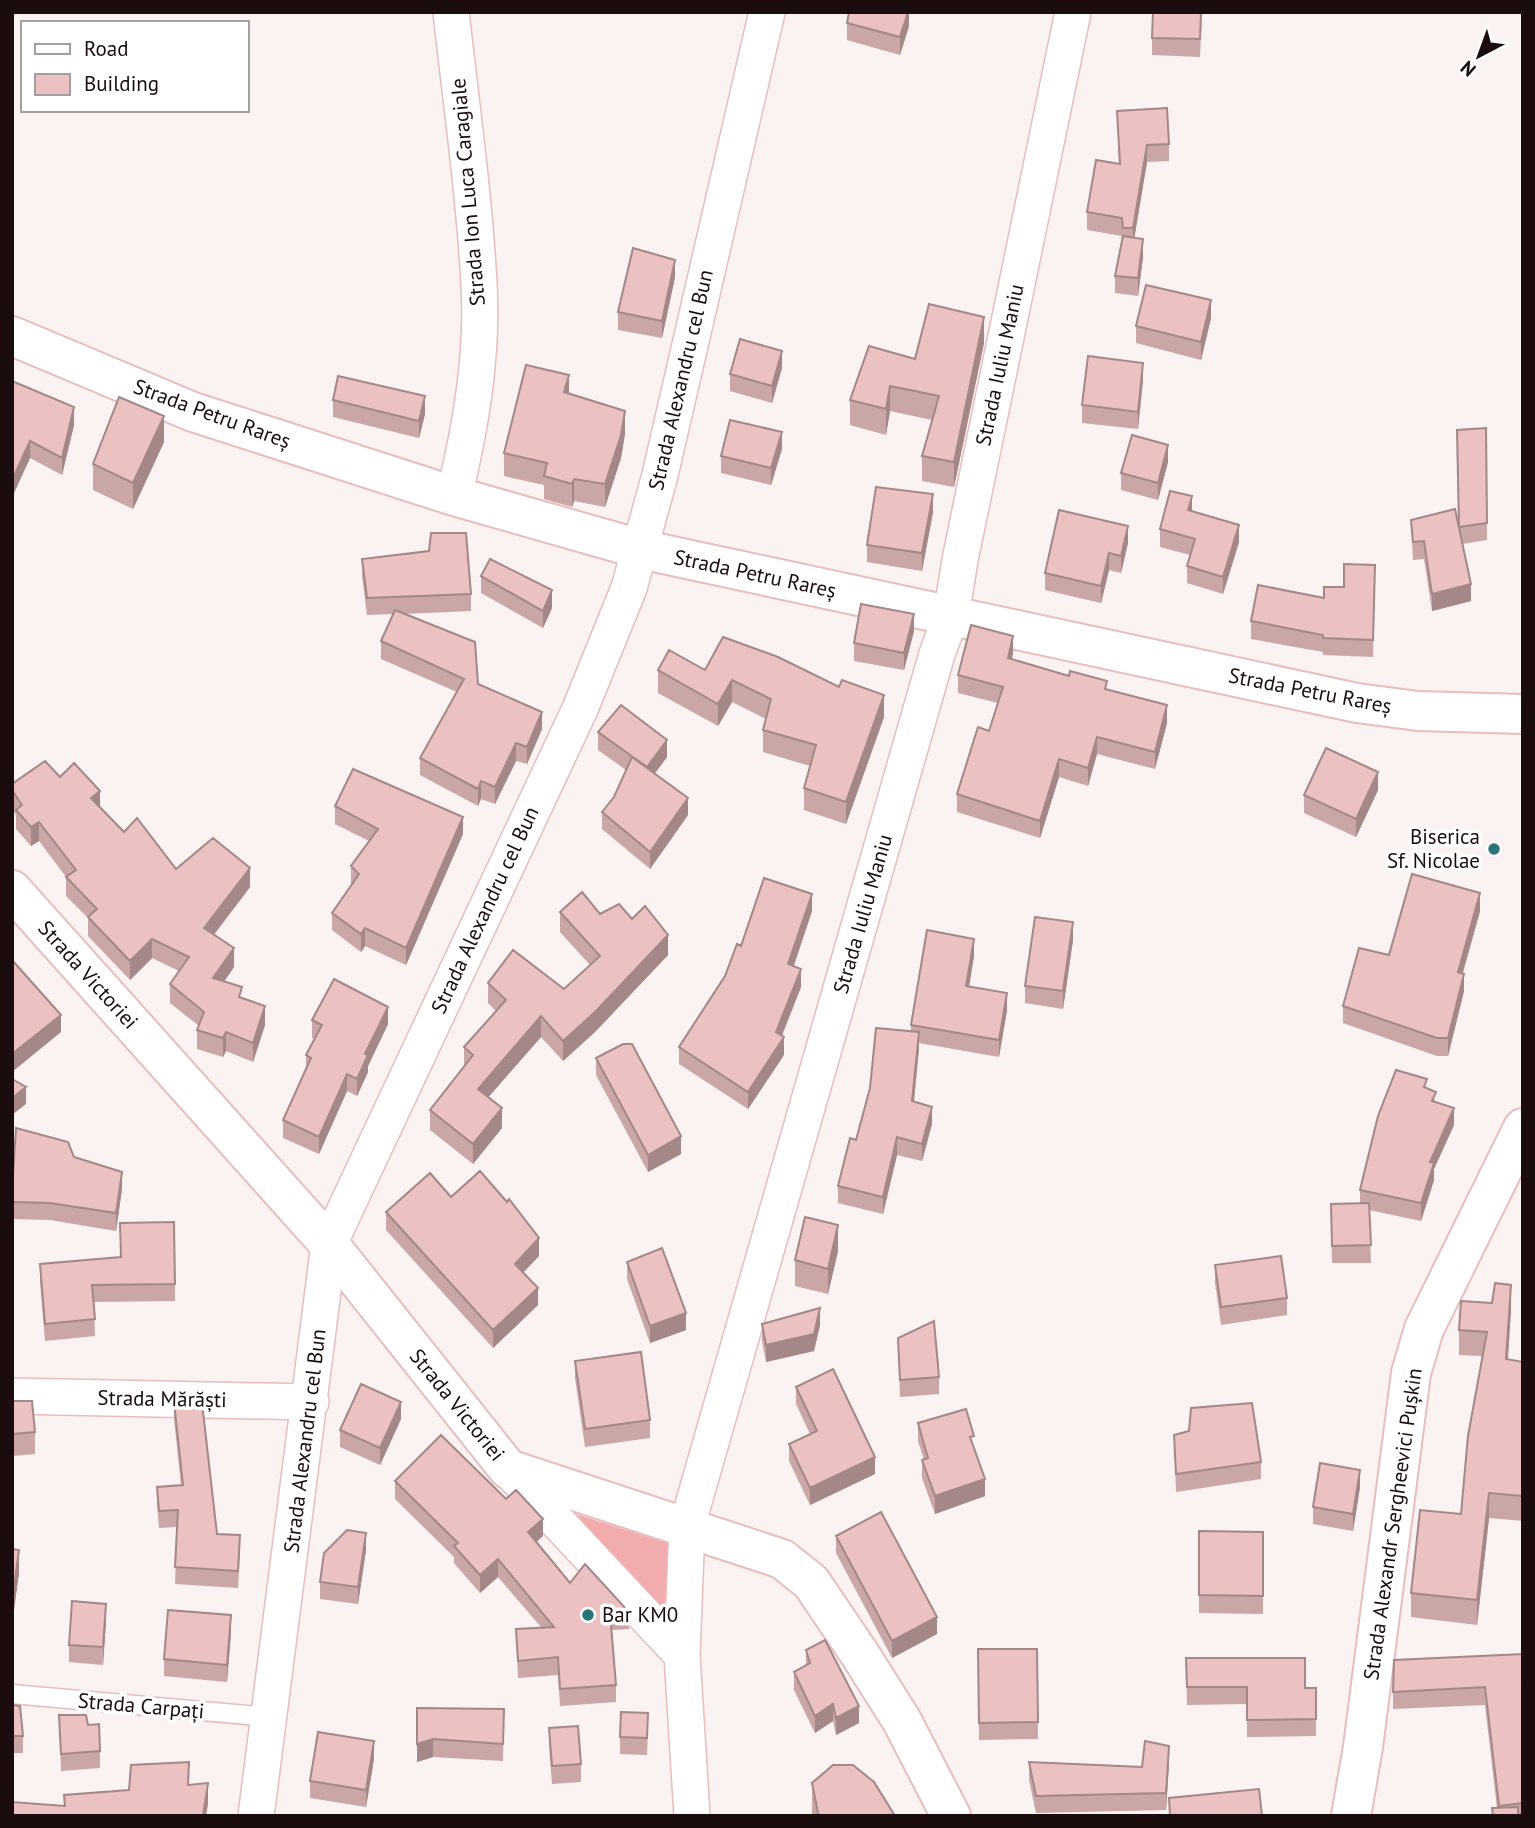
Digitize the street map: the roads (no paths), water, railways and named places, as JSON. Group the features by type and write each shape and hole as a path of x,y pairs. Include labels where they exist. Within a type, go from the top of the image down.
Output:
{"street":[{"name":"Strada Ion Luca Caragiale","path":"451,12 480,286 476,376 470,432 454,496"},
{"name":"Strada Alexandru cel Bun","path":"256,1816 311,1402 329,1244 580,709 629,588 768,12"},
{"name":"Strada Iuliu Maniu","path":"692,1816 681,1656 687,1526 937,654 951,616 960,560 1073,12"},
{"name":"Strada Petru Rareș","path":"12,336 193,412 454,496 640,549 1357,703 1418,711 1523,714"},
{"name":"Strada Victoriei","path":"12,890 329,1244 508,1469 782,1559 811,1582 902,1721 951,1816"},
{"name":"Strada Alexandr Sergheevici Pușkin","path":"1351,1816 1363,1747 1410,1373 1424,1329 1523,1128"},
{"name":"Strada Mărăști","path":"12,1396 311,1402"},
{"path":"508,1469 681,1656"}],"lane":[{"name":"Strada Carpați","path":"12,1694 269,1717"}],"place":[{"name":"Biserica Sf. Nicolae","path":"1494,849"},
{"name":"Bar KM0","path":"588,1615"}]}
